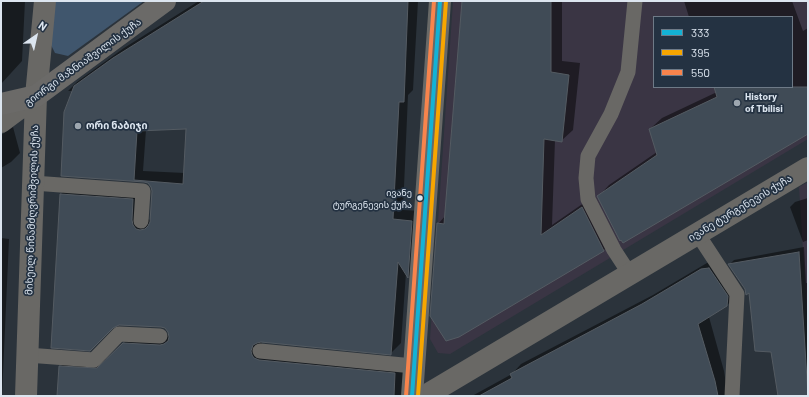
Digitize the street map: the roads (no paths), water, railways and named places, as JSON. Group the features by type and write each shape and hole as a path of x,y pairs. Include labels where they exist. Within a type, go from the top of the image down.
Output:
{"main road":[{"name":"გიორგი მაზნიაშვილის ქუჩა","path":"36,96 165,1"},
{"path":"412,396 440,1"},
{"path":"1,104 36,96"}],"street":[{"name":"მიხეილ წინამძღვრიშვილის ქუჩა","path":"26,396 36,96 45,1"},
{"name":"გიორგი მაზნიაშვილის ქუჩა","path":"1,122 36,96"},
{"name":"ივანე ტურგენევის ქუჩა","path":"425,396 629,273 808,168"}],"lane":[{"path":"629,273 614,250 588,200 586,178 588,156 611,114 628,72 635,1"},
{"path":"33,183 143,191 141,221"},
{"path":"698,233 737,294 732,396"},
{"path":"27,355 94,360 119,334 160,336"},
{"path":"260,351 414,366"}],"place":[{"name":"History of Tbilisi","path":"737,103"},
{"name":"ორი ნაბიჯი","path":"78,126"},
{"name":"ივანე ტურგენევის ქუჩა","path":"420,198"}]}
